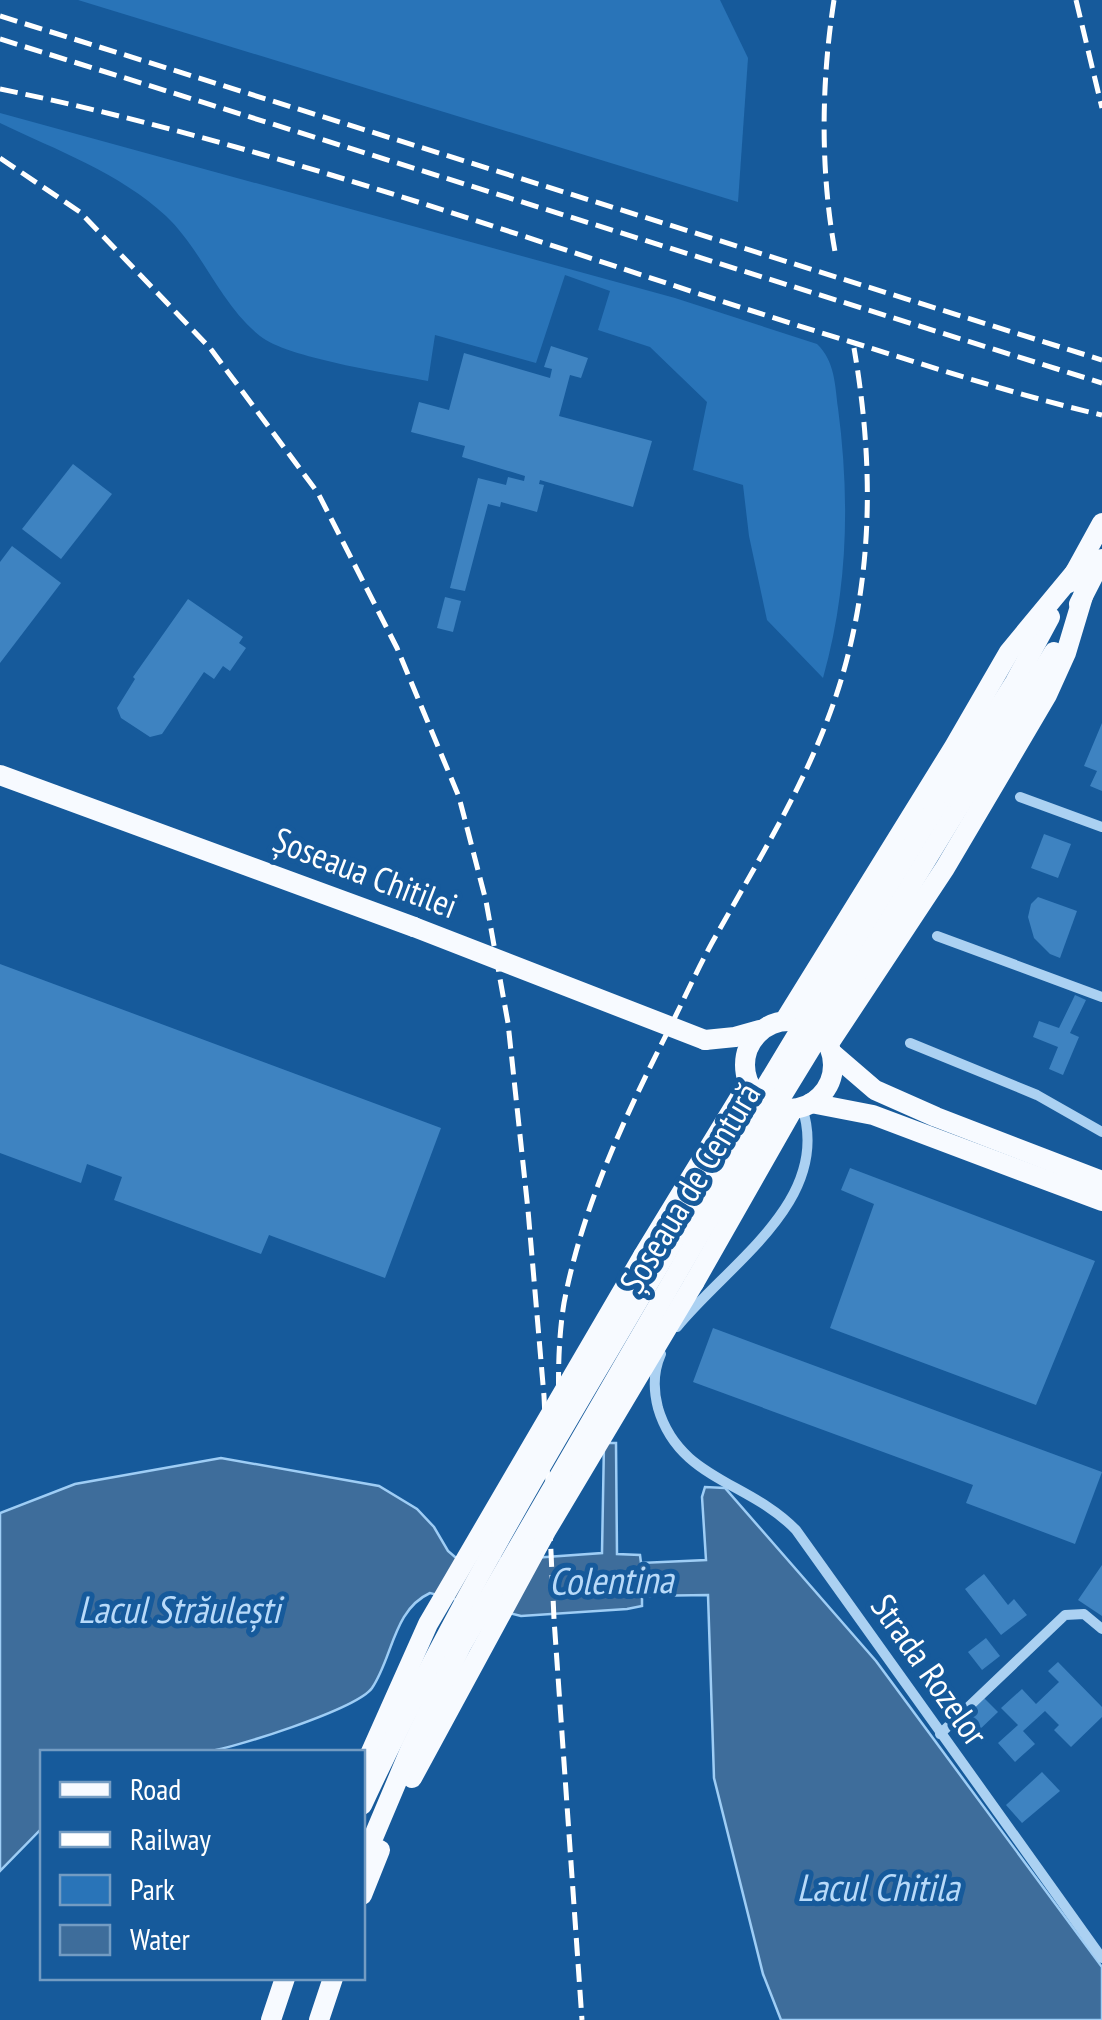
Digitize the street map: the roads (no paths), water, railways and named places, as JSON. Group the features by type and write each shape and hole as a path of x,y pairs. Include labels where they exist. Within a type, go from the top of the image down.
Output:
{"main road":[{"name":"Șoseaua de Centură","path":"365,1857 411,1748 461,1646 944,812 1102,524"},
{"name":"Șoseaua de Centură","path":"365,1798 444,1638 514,1511 724,1153 944,812 1036,682 1102,560"},
{"path":"785,1020 954,747 1008,652 1076,571"},
{"path":"365,1888 398,1805 546,1531 802,1106 827,1086 833,1064 830,1049 1047,695 1066,653 1084,593"},
{"name":"Șoseaua Chitilei","path":"0,775 414,926 705,1040 746,1078"},
{"path":"705,1040 736,1037 785,1020 807,1024 820,1032 830,1049 876,1090 936,1118 1102,1182"},
{"path":"365,1765 428,1624 746,1078 746,1052 762,1029"},
{"path":"746,1078 762,1100 782,1108 802,1106 873,1115 1102,1201"},
{"path":"271,2020 284,1980"},
{"path":"284,2020 297,1980"},
{"path":"306,2020 319,1980"},
{"path":"319,2020 332,1980"}],"street":[{"path":"1020,797 1102,827"},
{"path":"937,936 1102,997"},
{"path":"910,1043 1037,1095 1102,1132"},
{"name":"Strada Rozelor","path":"802,1106 810,1129 804,1176 744,1258 672,1334 655,1370 656,1401 662,1420 678,1449 711,1475 766,1503 796,1530 1102,1958"},
{"path":"940,1734 1065,1615 1084,1614 1102,1629"}],"water":[{"path":"604,1443 616,1443 617,1554 640,1555 641,1563 706,1560 702,1497 705,1487 725,1488 876,1661 1102,1967 1102,2020 781,2020 763,1974 714,1778 708,1595 642,1596 642,1606 627,1609 521,1616 430,1593 401,1622 372,1688 362,1697 319,1717 217,1750 40,1750 40,1830 0,1871 0,1513 75,1484 221,1458 379,1486 417,1509 455,1557 518,1559 602,1553"}],"railway":[{"path":"834,0 824,128 827,193 836,257"},
{"path":"1076,0 1102,108"},
{"path":"0,16 1102,360"},
{"path":"0,39 1102,383"},
{"path":"0,89 108,113 321,172 943,371 1102,415"},
{"path":"0,158 80,212 210,348 318,493 397,648 459,797 486,901 508,1023 528,1210 544,1396 554,1619 582,2020"},
{"path":"559,1416 564,1303 593,1199 634,1100 703,959 803,777 842,677 860,595 867,513 865,430 854,348"}],"water label":[{"name":"Colentina","path":"611,1581"},
{"name":"Lacul Străulești","path":"179,1610"},
{"name":"Lacul Chitila","path":"878,1888"}]}
